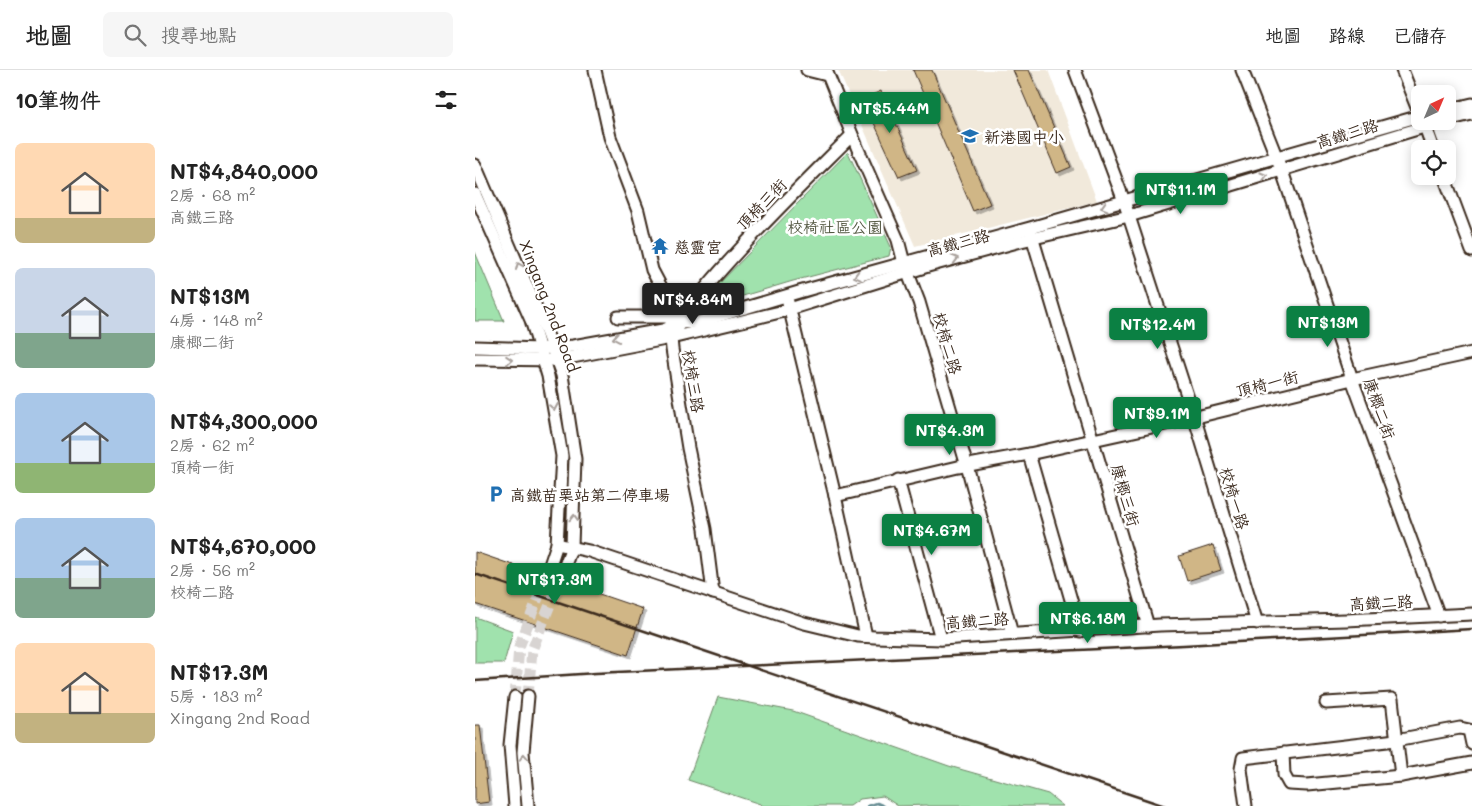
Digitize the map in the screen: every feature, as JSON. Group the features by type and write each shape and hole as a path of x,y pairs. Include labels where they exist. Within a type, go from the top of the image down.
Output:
{"street":[{"path":"595,70 610,137 638,211 652,270 681,323"},
{"path":"807,70 826,72"},
{"name":"校椅一路","path":"1075,70 1129,216 1257,623"},
{"name":"康榔二街","path":"1242,70 1282,171 1352,379 1439,616"},
{"path":"1402,70 1411,92"},
{"name":"校椅二路","path":"826,72 898,240 919,302 967,466 1012,634"},
{"path":"1456,108 1472,104"},
{"path":"1456,118 1472,114"},
{"name":"高鐵三路","path":"1031,234 1124,201 1276,157 1411,123"},
{"name":"高鐵三路","path":"475,359 541,354 553,348 663,330 681,323 697,322 787,295 906,267 1031,234 1129,216 1282,171 1411,124"},
{"name":"頂椅三街","path":"681,323 691,305 720,271 779,207 852,135"},
{"name":"Xingang 2nd Road","path":"475,165 553,348 562,375 575,458 572,546 559,582"},
{"path":"1447,185 1472,251"},
{"name":"Xingang 2nd Road","path":"475,194 531,320 548,376 562,456 557,544 546,577"},
{"name":"康榔三街","path":"1031,234 1094,439 1148,626"},
{"name":"高鐵三路","path":"475,346 541,354 557,360 671,338 790,309 906,267"},
{"path":"787,295 866,636"},
{"path":"618,317 666,317 681,323"},
{"name":"校椅三路","path":"681,323 671,338 688,448 705,529 713,593"},
{"name":"頂椅一街","path":"835,496 898,480 1194,418 1352,379 1472,353"},
{"path":"1029,454 1080,631"},
{"path":"898,480 941,639"},
{"name":"高鐵二路","path":"557,544 572,546 804,624 866,636 941,639 1148,626 1472,614"},
{"path":"515,696 510,745 515,806"},
{"path":"528,696 523,752 528,806"},
{"path":"1326,703 1392,699 1401,776"},
{"path":"1246,806 1241,769 1243,758 1396,740 1460,728 1469,730 1472,744"},
{"path":"1283,754 1284,775 1289,784 1307,785 1401,776 1472,763"}],"shaded area":[{"name":"新港國中小","path":"838,70 1048,70 1097,201 915,246"}],"green space":[{"name":"校椅社區公園","path":"848,152 891,247 889,256 793,281 706,307 704,299"},
{"path":"475,252 504,321 475,321"},
{"path":"475,617 513,631 504,663 475,663"},
{"path":"718,697 793,711 949,766 1048,794 1063,806 898,806 883,796 860,799 850,806 762,806 688,780"}],"building":[{"path":"913,70 932,70 990,204 973,211"},
{"path":"1013,70 1029,70 1071,167 1057,173"},
{"path":"881,91 917,170 899,177 863,99"},
{"path":"1213,545 1221,570 1187,581 1179,556"},
{"path":"475,552 539,574 541,582 547,584 552,582 553,586 557,589 563,588 567,583 643,609 628,655 475,604"},
{"path":"475,725 480,725 489,802 475,804"}],"waterway":[{"path":"868,806 877,803 884,806"}],"tunnel":[{"path":"515,697 519,647 546,577"},
{"path":"528,696 532,650 559,582"}],"railway":[{"path":"475,574 1165,806"},
{"path":"475,681 596,673 1184,645 1472,629"}],"place":[{"name":"新港國中小","path":"970,136"},
{"name":"慈靈宮","path":"660,246"},
{"name":"高鐵苗栗站第二停車場","path":"496,494"}]}
